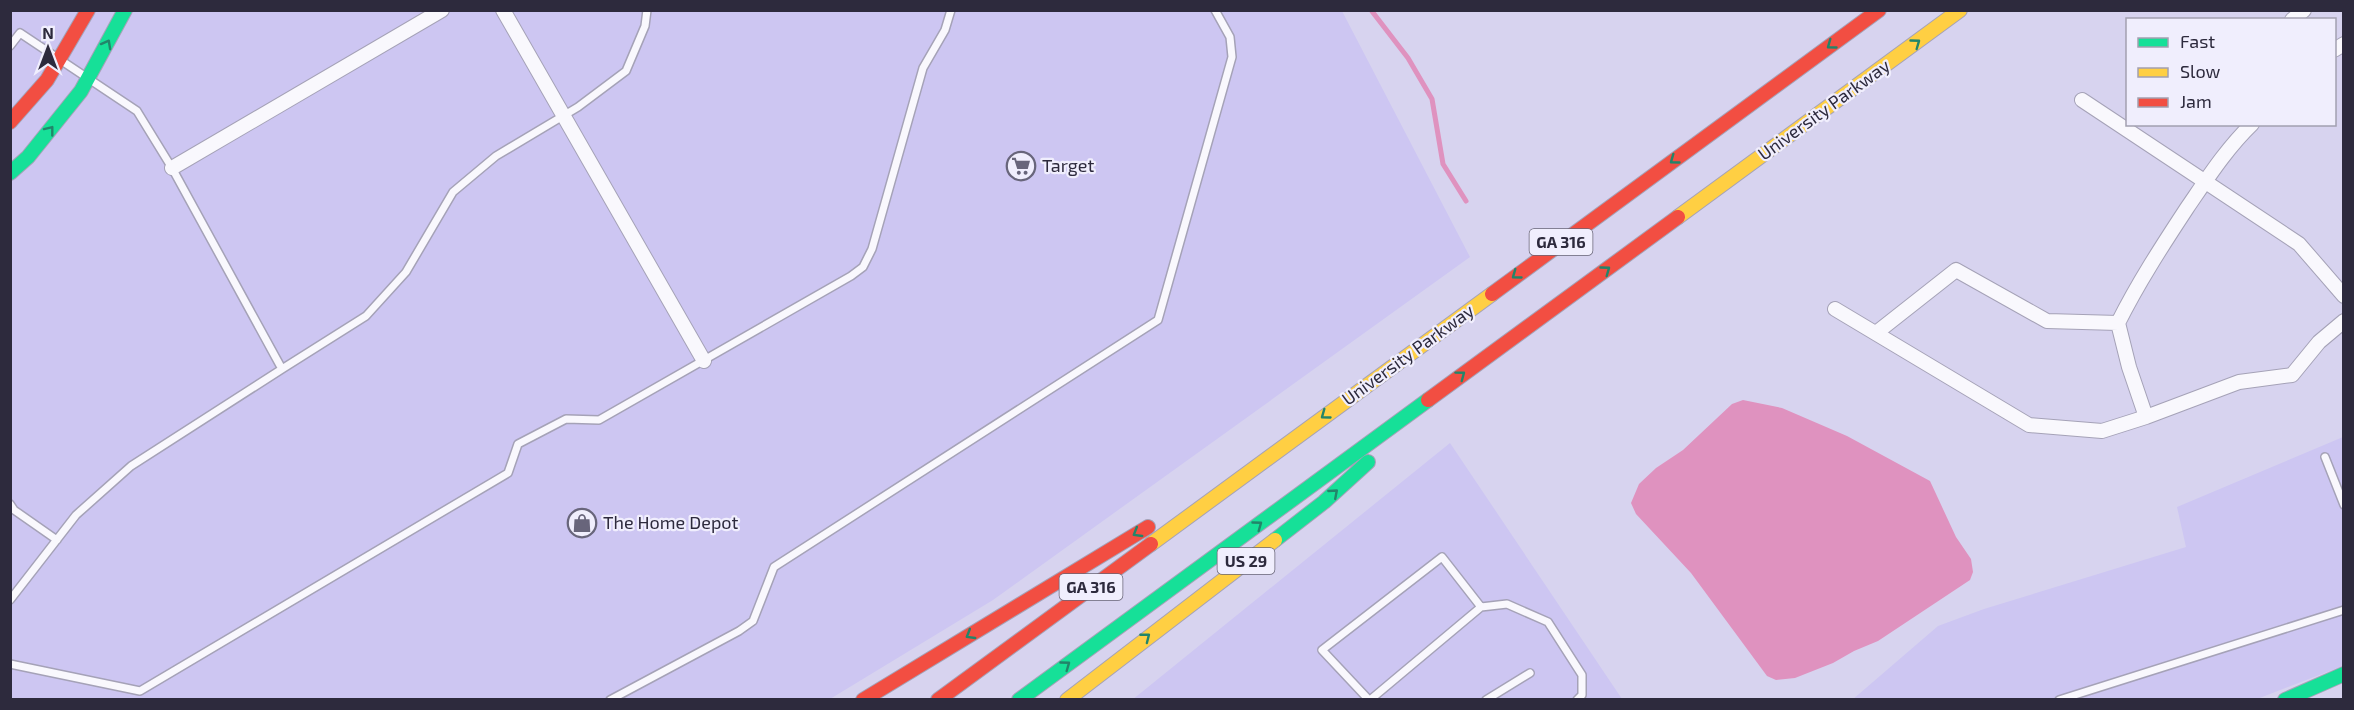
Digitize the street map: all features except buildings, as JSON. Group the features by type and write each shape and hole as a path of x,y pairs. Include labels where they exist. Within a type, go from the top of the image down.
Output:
{"main road":[{"path":"10,122 47,80 88,10"},
{"path":"10,173 28,157 89,78 125,10"},
{"name":"University Parkway","path":"938,699 1879,10"},
{"name":"University Parkway","path":"1019,699 1960,10"},
{"name":"US 29","path":"1067,699 1324,502 1373,457 1414,411"},
{"path":"863,699 1159,520 1244,475"},
{"path":"2285,699 2343,674"}],"street":[{"path":"172,168 442,10"},
{"path":"503,10 704,361"},
{"path":"2082,100 2299,244 2343,296"},
{"path":"2146,417 2129,367 2118,323 2140,279 2205,182 2238,138 2250,126"},
{"path":"1876,333 1956,270 2047,321 2118,323"},
{"path":"1835,309 2029,425 2102,431 2239,382 2292,375 2319,342 2343,321"}],"lane":[{"path":"10,600 76,515 131,466 366,316 406,272 453,192 496,156 565,115 626,71 645,26 647,10"},
{"path":"10,664 140,691 508,473 518,444 566,419 599,420 863,267 872,249 923,68 945,30 951,10"},
{"path":"610,699 739,631 753,621 774,567 1158,320 1232,57 1230,37 1215,10"},
{"path":"10,46 20,33 138,111 172,168 282,369"},
{"path":"2325,457 2343,505"},
{"path":"10,504 14,510 57,540"},
{"path":"1481,607 1442,557 1322,650 1370,699 1481,607 1507,604 1548,622 1582,675 1582,695 1577,699"},
{"path":"2060,699 2343,610"},
{"path":"1486,699 1530,673"}],"shaded area":[{"path":"10,11 1342,11 1470,257 993,600 830,699 11,699"},
{"path":"1743,400 1782,408 1847,436 1930,481 1956,537 1971,559 1973,572 1970,580 1878,641 1833,663 1795,678 1776,680 1767,676 1691,573 1636,514 1631,503 1639,484 1656,468 1683,450 1732,404"},
{"path":"2343,437 2343,666 2257,699 1852,700 1938,626 1984,609 2186,547 2177,507"},
{"path":"1450,443 1622,699 1132,700"}],"waterway":[{"path":"1371,10 1408,58 1432,99 1443,164 1466,201"}],"traffic: fast":[{"path":"10,173 28,157 81,91 125,10"},
{"path":"1019,700 1428,400"},
{"path":"1275,540 1324,502 1368,462"},
{"path":"2285,700 2344,674"}],"traffic: slow":[{"path":"1678,217 1960,10"},
{"path":"1151,544 1492,294"},
{"path":"1067,700 1275,540"}],"traffic: jam":[{"path":"10,122 47,80 88,10"},
{"path":"1492,294 1879,10"},
{"path":"1428,400 1678,217"},
{"path":"863,700 1148,527"},
{"path":"938,700 1151,544"}],"place":[{"name":"Target","path":"1021,166"},
{"name":"The Home Depot","path":"582,523"}]}
